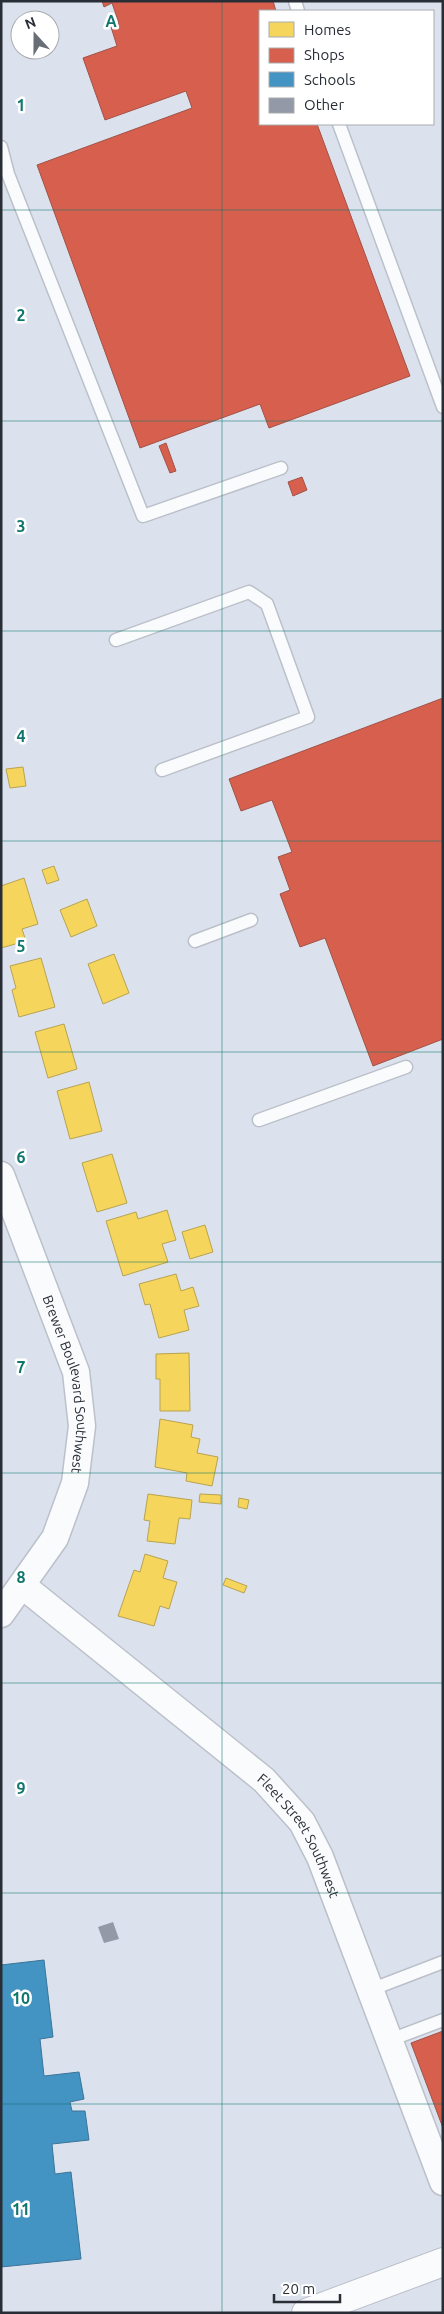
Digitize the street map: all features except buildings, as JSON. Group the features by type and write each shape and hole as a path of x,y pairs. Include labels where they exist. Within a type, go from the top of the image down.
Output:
{"street":[{"name":"Brewer Boulevard Southwest","path":"1,1175 76,1372 82,1426 75,1483 55,1538 1,1614"},
{"name":"Fleet Street Southwest","path":"22,1586 264,1780 302,1822 320,1857 443,2182"},
{"path":"306,2313 443,2262"}],"lane":[{"path":"339,125 443,407"},
{"path":"1,147 8,174 143,516 280,468"},
{"path":"116,640 249,592 267,604 308,717 162,770"},
{"path":"195,941 251,920"},
{"path":"259,1120 406,1067"},
{"path":"370,1990 443,1962"},
{"path":"390,2040 443,2020"}]}
